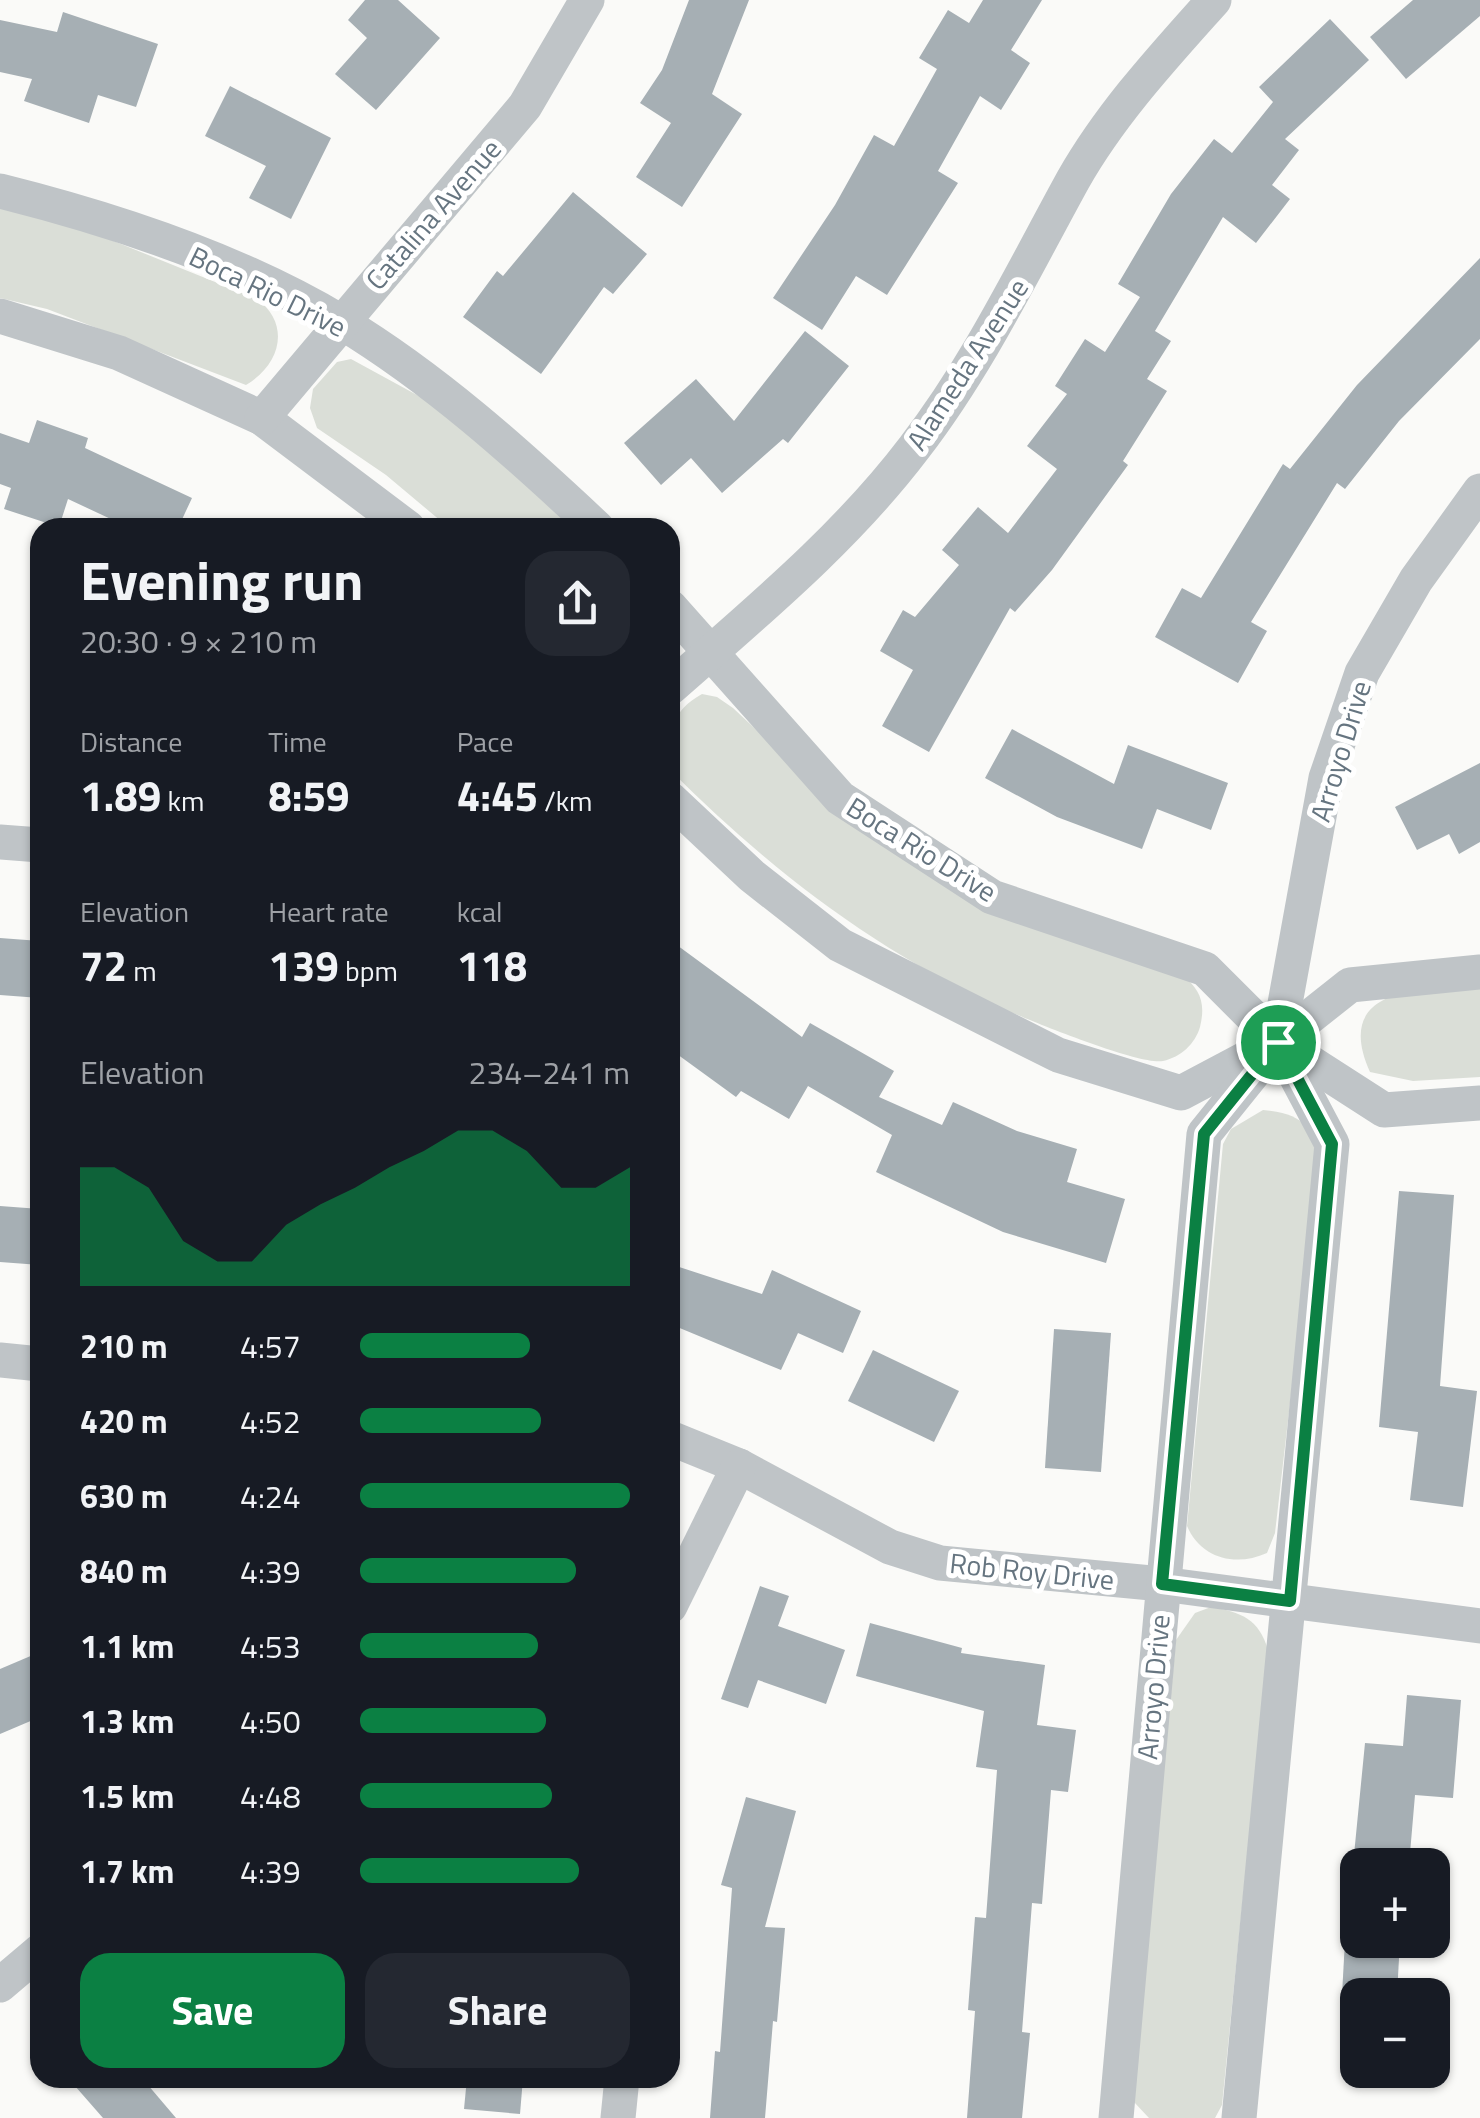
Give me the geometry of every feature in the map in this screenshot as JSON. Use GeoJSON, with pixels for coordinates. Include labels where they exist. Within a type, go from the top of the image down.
{"type":"FeatureCollection","features":[{"type":"Feature","properties":{"kind":"street","name":"Catalina Avenue"},"geometry":{"type":"LineString","coordinates":[[262,418],[526,106],[587,0]]}},
{"type":"Feature","properties":{"kind":"street","name":"Alameda Avenue"},"geometry":{"type":"LineString","coordinates":[[680,679],[844,531],[914,448],[1012,295],[1075,177],[1138,86],[1214,0]]}},
{"type":"Feature","properties":{"kind":"street","name":"Boca Rio Drive"},"geometry":{"type":"LineString","coordinates":[[0,191],[98,216],[243,273],[340,322],[468,410],[585,518]]}},
{"type":"Feature","properties":{"kind":"street"},"geometry":{"type":"LineString","coordinates":[[0,316],[118,353],[262,418],[395,518]]}},
{"type":"Feature","properties":{"kind":"street","name":"Arroyo Drive"},"geometry":{"type":"LineString","coordinates":[[1116,2118],[1204,1134],[1278,1042],[1326,778],[1362,672],[1416,580],[1480,491]]}},
{"type":"Feature","properties":{"kind":"street","name":"Boca Rio Drive"},"geometry":{"type":"LineString","coordinates":[[680,618],[840,798],[992,897],[1205,969],[1278,1042],[1384,1110],[1480,1103]]}},
{"type":"Feature","properties":{"kind":"street"},"geometry":{"type":"LineString","coordinates":[[680,808],[752,876],[840,945],[1058,1054],[1181,1093],[1278,1042],[1350,985],[1480,972]]}},
{"type":"Feature","properties":{"kind":"street"},"geometry":{"type":"LineString","coordinates":[[0,842],[30,844]]}},
{"type":"Feature","properties":{"kind":"street"},"geometry":{"type":"LineString","coordinates":[[1238,2118],[1332,1144],[1278,1042]]}},
{"type":"Feature","properties":{"kind":"street"},"geometry":{"type":"LineString","coordinates":[[0,1360],[30,1363]]}},
{"type":"Feature","properties":{"kind":"street","name":"Rob Roy Drive"},"geometry":{"type":"LineString","coordinates":[[680,1442],[739,1466],[890,1547],[940,1563],[1162,1584],[1480,1626]]}},
{"type":"Feature","properties":{"kind":"street"},"geometry":{"type":"LineString","coordinates":[[680,1586],[739,1466]]}},
{"type":"Feature","properties":{"kind":"street"},"geometry":{"type":"LineString","coordinates":[[0,1985],[30,1960]]}},
{"type":"Feature","properties":{"kind":"street"},"geometry":{"type":"LineString","coordinates":[[618,2118],[621,2088]]}},
{"type":"Feature","properties":{"kind":"shaded area"},"geometry":{"type":"Polygon","coordinates":[[[0,205],[79,227],[257,299],[275,320],[278,332],[274,355],[246,385],[47,309],[0,298],[0,205]]]}},
{"type":"Feature","properties":{"kind":"shaded area"},"geometry":{"type":"Polygon","coordinates":[[[351,359],[428,401],[566,518],[437,518],[386,475],[317,428],[310,408],[313,389],[337,362],[351,359]]]}},
{"type":"Feature","properties":{"kind":"shaded area"},"geometry":{"type":"Polygon","coordinates":[[[702,694],[717,697],[733,708],[850,817],[1182,974],[1202,1003],[1195,1039],[1181,1053],[1163,1061],[1107,1049],[997,1006],[864,932],[744,840],[680,780],[680,713],[702,694]]]}},
{"type":"Feature","properties":{"kind":"shaded area"},"geometry":{"type":"Polygon","coordinates":[[[1480,984],[1480,1077],[1413,1081],[1370,1072],[1361,1043],[1363,1022],[1373,1007],[1410,991],[1480,984]]]}},
{"type":"Feature","properties":{"kind":"shaded area"},"geometry":{"type":"Polygon","coordinates":[[[1263,1110],[1289,1115],[1305,1125],[1317,1169],[1275,1533],[1267,1553],[1232,1559],[1210,1553],[1187,1526],[1223,1144],[1231,1129],[1263,1110]]]}},
{"type":"Feature","properties":{"kind":"shaded area"},"geometry":{"type":"Polygon","coordinates":[[[1211,1607],[1231,1611],[1254,1624],[1268,1650],[1222,2105],[1215,2118],[1149,2118],[1134,2102],[1133,2088],[1176,1640],[1195,1613],[1211,1607]]]}},
{"type":"Feature","properties":{"kind":"building"},"geometry":{"type":"Polygon","coordinates":[[[365,0],[398,0],[440,38],[376,110],[335,74],[367,38],[348,20],[365,0]]]}},
{"type":"Feature","properties":{"kind":"building"},"geometry":{"type":"Polygon","coordinates":[[[689,0],[749,0],[712,94],[742,114],[682,207],[636,177],[671,123],[640,103],[662,70],[689,0]]]}},
{"type":"Feature","properties":{"kind":"building"},"geometry":{"type":"Polygon","coordinates":[[[983,0],[1042,0],[1011,50],[1030,63],[1001,110],[980,96],[938,171],[958,183],[887,295],[856,276],[822,330],[773,298],[835,205],[874,135],[894,146],[937,69],[919,58],[948,10],[969,23],[983,0]]]}},
{"type":"Feature","properties":{"kind":"building"},"geometry":{"type":"Polygon","coordinates":[[[1413,0],[1480,0],[1480,16],[1406,79],[1370,37],[1413,0]]]}},
{"type":"Feature","properties":{"kind":"building"},"geometry":{"type":"Polygon","coordinates":[[[63,12],[158,44],[136,107],[98,95],[89,123],[24,101],[32,79],[0,72],[0,20],[57,32],[63,12]]]}},
{"type":"Feature","properties":{"kind":"building"},"geometry":{"type":"Polygon","coordinates":[[[1330,19],[1369,60],[1285,139],[1299,150],[1272,185],[1290,199],[1256,243],[1223,217],[1155,331],[1171,341],[1147,379],[1167,391],[1123,461],[1128,465],[1052,570],[1015,612],[1010,608],[929,752],[882,726],[913,670],[880,651],[903,610],[915,617],[959,565],[942,550],[978,507],[1008,533],[1057,469],[1027,446],[1067,394],[1055,386],[1085,339],[1105,352],[1140,297],[1118,284],[1171,194],[1214,139],[1232,153],[1273,102],[1259,87],[1330,19]]]}},
{"type":"Feature","properties":{"kind":"building"},"geometry":{"type":"Polygon","coordinates":[[[230,86],[331,138],[291,219],[249,198],[266,166],[205,136],[230,86]]]}},
{"type":"Feature","properties":{"kind":"building"},"geometry":{"type":"Polygon","coordinates":[[[573,192],[647,254],[613,294],[604,287],[541,374],[463,317],[497,271],[503,276],[573,192]]]}},
{"type":"Feature","properties":{"kind":"building"},"geometry":{"type":"Polygon","coordinates":[[[1480,258],[1480,339],[1399,421],[1345,489],[1337,483],[1251,622],[1267,631],[1238,683],[1155,637],[1182,588],[1201,598],[1283,464],[1290,469],[1357,385],[1480,258]]]}},
{"type":"Feature","properties":{"kind":"building"},"geometry":{"type":"Polygon","coordinates":[[[805,331],[849,366],[788,443],[783,439],[722,493],[691,458],[661,485],[624,443],[696,379],[734,421],[805,331]]]}},
{"type":"Feature","properties":{"kind":"building"},"geometry":{"type":"Polygon","coordinates":[[[37,420],[88,438],[85,448],[192,498],[183,518],[109,518],[68,499],[62,518],[32,518],[4,509],[11,488],[0,484],[0,433],[29,443],[37,420]]]}},
{"type":"Feature","properties":{"kind":"building"},"geometry":{"type":"Polygon","coordinates":[[[1012,729],[1114,784],[1128,745],[1228,783],[1211,830],[1157,809],[1142,849],[1057,817],[985,778],[1012,729]]]}},
{"type":"Feature","properties":{"kind":"building"},"geometry":{"type":"Polygon","coordinates":[[[1480,763],[1480,842],[1459,854],[1449,834],[1417,850],[1395,807],[1480,763]]]}},
{"type":"Feature","properties":{"kind":"building"},"geometry":{"type":"Polygon","coordinates":[[[0,938],[30,940],[30,997],[0,995],[0,938]]]}},
{"type":"Feature","properties":{"kind":"building"},"geometry":{"type":"Polygon","coordinates":[[[680,947],[802,1037],[810,1023],[894,1071],[879,1097],[942,1125],[953,1102],[1017,1131],[1077,1149],[1067,1182],[1125,1199],[1106,1263],[1003,1232],[876,1172],[892,1135],[808,1086],[789,1119],[741,1091],[736,1097],[680,1056],[680,947]]]}},
{"type":"Feature","properties":{"kind":"building"},"geometry":{"type":"Polygon","coordinates":[[[1399,1191],[1454,1195],[1440,1386],[1477,1391],[1463,1507],[1410,1500],[1418,1432],[1379,1427],[1399,1191]]]}},
{"type":"Feature","properties":{"kind":"building"},"geometry":{"type":"Polygon","coordinates":[[[0,1206],[30,1208],[30,1264],[0,1262],[0,1206]]]}},
{"type":"Feature","properties":{"kind":"building"},"geometry":{"type":"Polygon","coordinates":[[[680,1267],[762,1294],[772,1270],[861,1311],[843,1353],[798,1333],[781,1370],[680,1328],[680,1267]]]}},
{"type":"Feature","properties":{"kind":"building"},"geometry":{"type":"Polygon","coordinates":[[[1054,1329],[1111,1333],[1101,1472],[1045,1468],[1054,1329]]]}},
{"type":"Feature","properties":{"kind":"building"},"geometry":{"type":"Polygon","coordinates":[[[873,1350],[959,1391],[934,1442],[848,1401],[873,1350]]]}},
{"type":"Feature","properties":{"kind":"building"},"geometry":{"type":"Polygon","coordinates":[[[760,1586],[789,1596],[778,1626],[845,1650],[826,1704],[758,1680],[748,1708],[721,1699],[760,1586]]]}},
{"type":"Feature","properties":{"kind":"building"},"geometry":{"type":"Polygon","coordinates":[[[870,1623],[962,1648],[961,1653],[1045,1665],[1037,1725],[1076,1730],[1068,1792],[1051,1790],[1042,1904],[1032,1903],[1022,2032],[1030,2033],[1022,2118],[967,2118],[975,2011],[968,2010],[975,1917],[986,1918],[997,1770],[976,1767],[984,1711],[856,1676],[870,1623]]]}},
{"type":"Feature","properties":{"kind":"building"},"geometry":{"type":"Polygon","coordinates":[[[30,1656],[30,1721],[0,1734],[0,1669],[30,1656]]]}},
{"type":"Feature","properties":{"kind":"building"},"geometry":{"type":"Polygon","coordinates":[[[1407,1695],[1461,1700],[1453,1798],[1415,1795],[1410,1848],[1355,1848],[1365,1743],[1403,1746],[1407,1695]]]}},
{"type":"Feature","properties":{"kind":"building"},"geometry":{"type":"Polygon","coordinates":[[[746,1797],[796,1811],[765,1927],[785,1928],[777,2022],[773,2021],[765,2118],[710,2118],[715,2051],[720,2052],[732,1888],[721,1885],[746,1797]]]}},
{"type":"Feature","properties":{"kind":"building"},"geometry":{"type":"Polygon","coordinates":[[[1344,1958],[1399,1958],[1398,1978],[1343,1978],[1344,1958]]]}},
{"type":"Feature","properties":{"kind":"building"},"geometry":{"type":"Polygon","coordinates":[[[77,2088],[150,2088],[176,2118],[103,2118],[77,2088]]]}},
{"type":"Feature","properties":{"kind":"building"},"geometry":{"type":"Polygon","coordinates":[[[466,2088],[522,2088],[520,2114],[464,2109],[466,2088]]]}},
{"type":"Feature","properties":{"kind":"route"},"geometry":{"type":"LineString","coordinates":[[1278,1042],[1332,1144],[1290,1601],[1162,1584],[1204,1134],[1278,1042]]}}]}
